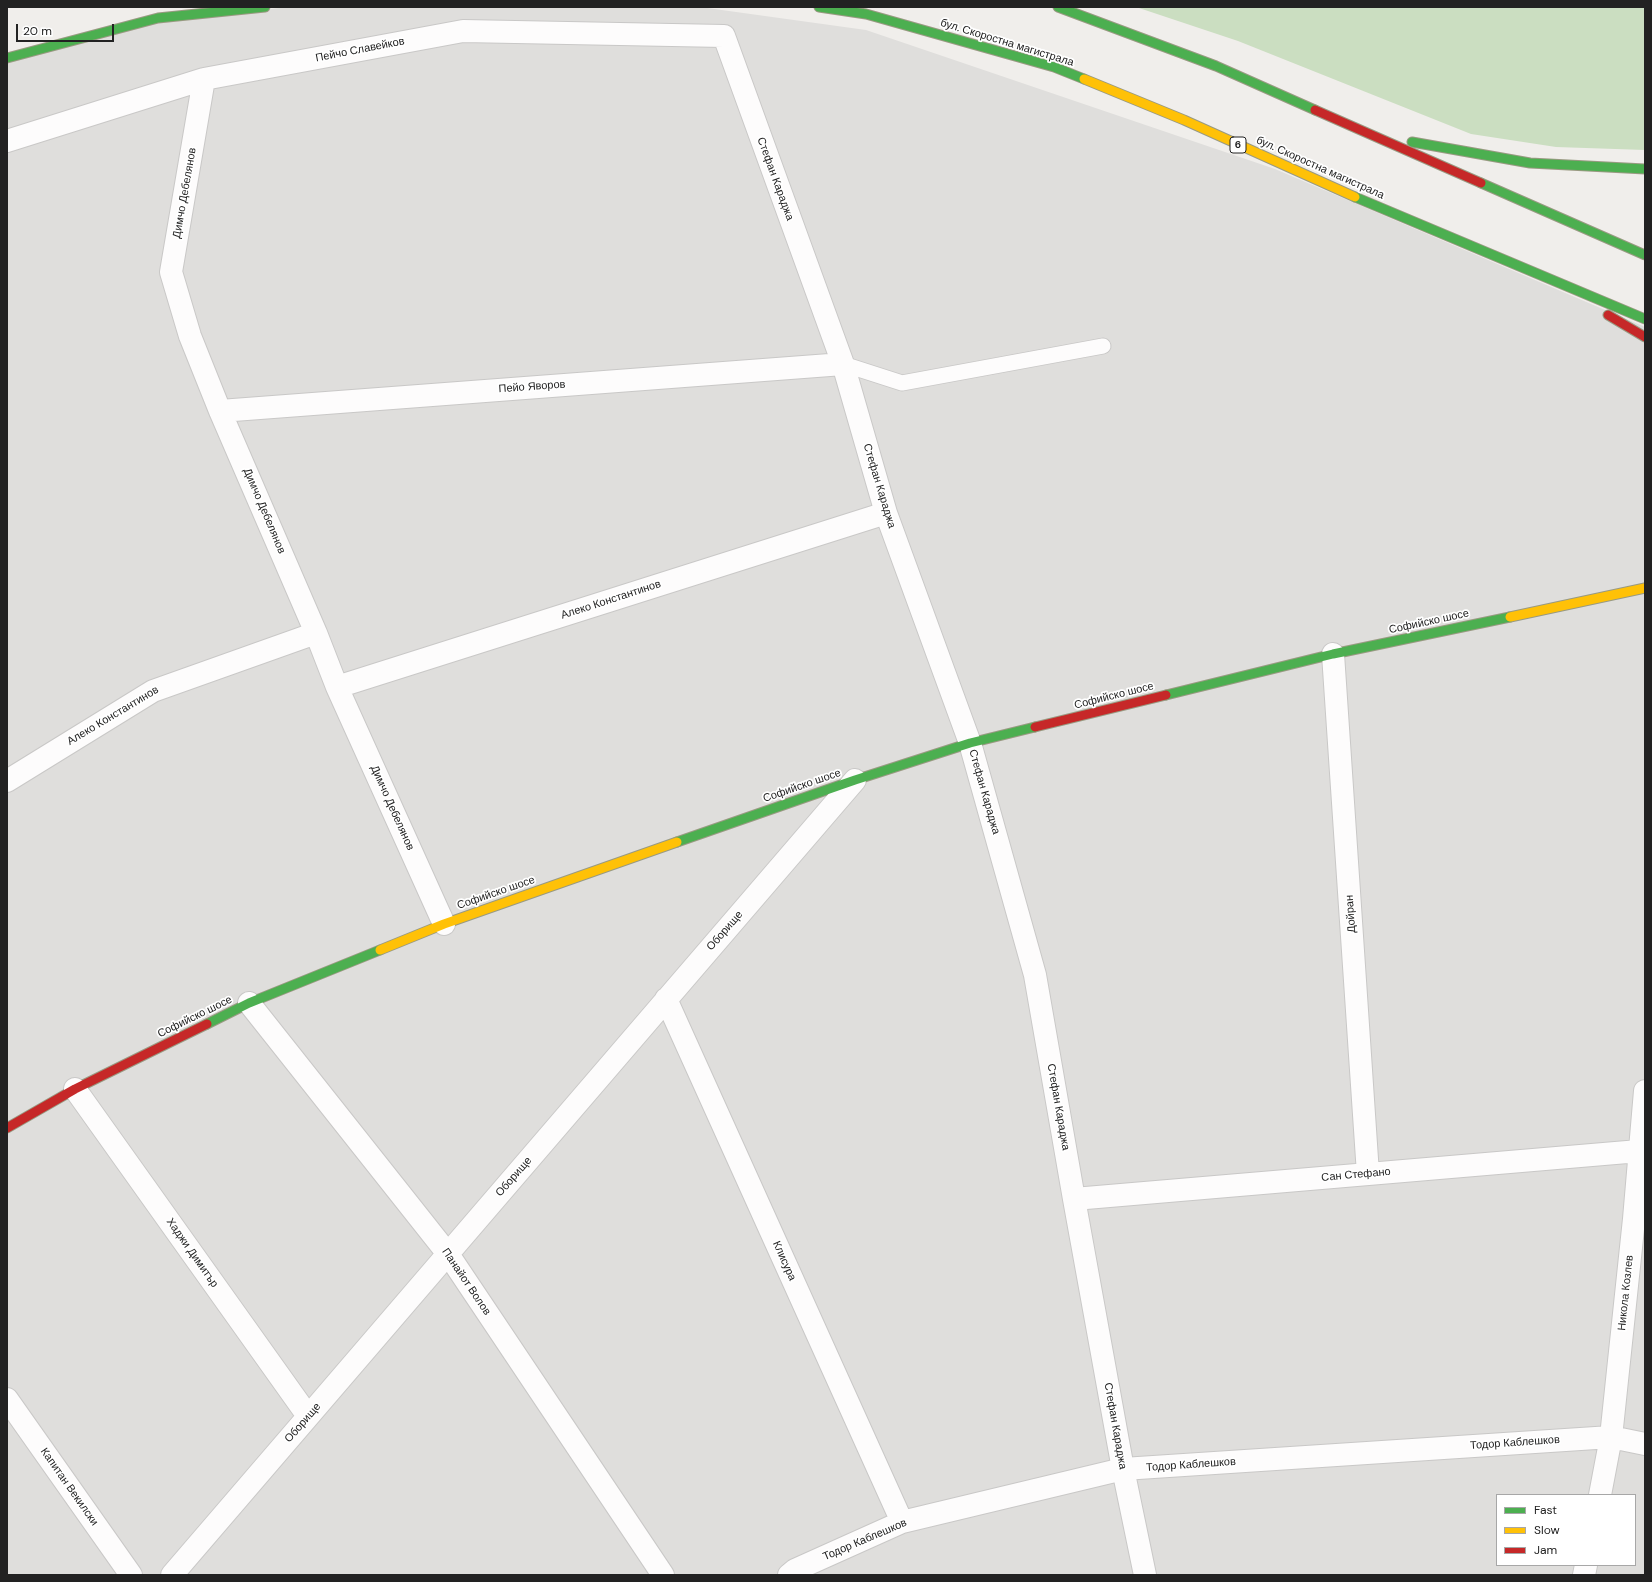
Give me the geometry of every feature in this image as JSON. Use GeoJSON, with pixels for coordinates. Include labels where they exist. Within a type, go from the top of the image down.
{"type":"FeatureCollection","features":[{"type":"Feature","properties":{"kind":"main road"},"geometry":{"type":"LineString","coordinates":[[7,58],[158,18],[265,7]]}},
{"type":"Feature","properties":{"kind":"main road","name":"бул. Скоростна магистрала"},"geometry":{"type":"LineString","coordinates":[[820,7],[866,14],[1054,67],[1184,120],[1320,182],[1645,318]]}},
{"type":"Feature","properties":{"kind":"main road"},"geometry":{"type":"LineString","coordinates":[[1058,7],[1216,66],[1645,255]]}},
{"type":"Feature","properties":{"kind":"main road"},"geometry":{"type":"LineString","coordinates":[[1372,134],[1469,153],[1530,162],[1645,169]]}},
{"type":"Feature","properties":{"kind":"main road"},"geometry":{"type":"LineString","coordinates":[[1530,269],[1645,337]]}},
{"type":"Feature","properties":{"kind":"main road","name":"Софийско шосе"},"geometry":{"type":"LineString","coordinates":[[7,1128],[75,1089],[250,1003],[444,924],[855,780],[970,743],[1333,654],[1645,588]]}},
{"type":"Feature","properties":{"kind":"street","name":"Пейчо Славейков"},"geometry":{"type":"LineString","coordinates":[[7,141],[204,79],[464,31],[724,36]]}},
{"type":"Feature","properties":{"kind":"street","name":"Стефан Караджа"},"geometry":{"type":"LineString","coordinates":[[724,36],[843,364],[886,513],[970,743],[1035,975],[1123,1470],[1145,1575]]}},
{"type":"Feature","properties":{"kind":"street","name":"Димчо Дебелянов"},"geometry":{"type":"LineString","coordinates":[[204,79],[171,272],[190,336],[220,411],[316,633],[337,687],[444,924]]}},
{"type":"Feature","properties":{"kind":"street","name":"Пейо Яворов"},"geometry":{"type":"LineString","coordinates":[[220,411],[843,364]]}},
{"type":"Feature","properties":{"kind":"street","name":"Алеко Константинов"},"geometry":{"type":"LineString","coordinates":[[337,687],[886,513]]}},
{"type":"Feature","properties":{"kind":"street","name":"Алеко Константинов"},"geometry":{"type":"LineString","coordinates":[[7,781],[152,691],[316,633]]}},
{"type":"Feature","properties":{"kind":"street","name":"Дойран"},"geometry":{"type":"LineString","coordinates":[[1333,654],[1368,1174]]}},
{"type":"Feature","properties":{"kind":"street","name":"Оборище"},"geometry":{"type":"LineString","coordinates":[[172,1575],[855,780]]}},
{"type":"Feature","properties":{"kind":"street","name":"Клисура"},"geometry":{"type":"LineString","coordinates":[[666,999],[902,1522]]}},
{"type":"Feature","properties":{"kind":"street","name":"Панайот Волов"},"geometry":{"type":"LineString","coordinates":[[250,1003],[448,1254],[663,1575]]}},
{"type":"Feature","properties":{"kind":"street","name":"Хаджи Димитър"},"geometry":{"type":"LineString","coordinates":[[75,1089],[308,1416]]}},
{"type":"Feature","properties":{"kind":"street","name":"Никола Козлев"},"geometry":{"type":"LineString","coordinates":[[1600,1494],[1611,1437],[1640,1219],[1639,1151],[1645,1091]]}},
{"type":"Feature","properties":{"kind":"street","name":"Сан Стефано"},"geometry":{"type":"LineString","coordinates":[[1074,1199],[1639,1151]]}},
{"type":"Feature","properties":{"kind":"street","name":"Капитан Векилски"},"geometry":{"type":"LineString","coordinates":[[7,1399],[131,1575]]}},
{"type":"Feature","properties":{"kind":"street","name":"Тодор Каблешков"},"geometry":{"type":"LineString","coordinates":[[789,1575],[795,1570],[902,1522],[1123,1470],[1611,1437],[1645,1444]]}},
{"type":"Feature","properties":{"kind":"lane"},"geometry":{"type":"LineString","coordinates":[[843,364],[902,383],[1104,346]]}},
{"type":"Feature","properties":{"kind":"shaded area"},"geometry":{"type":"Polygon","coordinates":[[[289,7],[700,7],[866,30],[1275,169],[1645,327],[1645,1575],[7,1575],[7,61],[159,20],[289,7]]]}},
{"type":"Feature","properties":{"kind":"green space"},"geometry":{"type":"Polygon","coordinates":[[[1136,7],[1645,7],[1645,150],[1556,147],[1471,134],[1238,41],[1136,7]]]}},
{"type":"Feature","properties":{"kind":"traffic: fast"},"geometry":{"type":"LineString","coordinates":[[7,58],[158,18],[265,7]]}},
{"type":"Feature","properties":{"kind":"traffic: fast"},"geometry":{"type":"LineString","coordinates":[[819,7],[866,14],[1054,67],[1084,79]]}},
{"type":"Feature","properties":{"kind":"traffic: fast"},"geometry":{"type":"LineString","coordinates":[[1058,7],[1216,66],[1315,110]]}},
{"type":"Feature","properties":{"kind":"traffic: fast"},"geometry":{"type":"LineString","coordinates":[[1412,142],[1530,163],[1645,169]]}},
{"type":"Feature","properties":{"kind":"traffic: fast"},"geometry":{"type":"LineString","coordinates":[[1481,183],[1645,255]]}},
{"type":"Feature","properties":{"kind":"traffic: fast"},"geometry":{"type":"LineString","coordinates":[[1355,197],[1645,319]]}},
{"type":"Feature","properties":{"kind":"traffic: fast"},"geometry":{"type":"LineString","coordinates":[[1166,695],[1333,654],[1510,617]]}},
{"type":"Feature","properties":{"kind":"traffic: fast"},"geometry":{"type":"LineString","coordinates":[[677,842],[855,780],[970,743],[1035,727]]}},
{"type":"Feature","properties":{"kind":"traffic: fast"},"geometry":{"type":"LineString","coordinates":[[207,1024],[249,1003],[380,950]]}},
{"type":"Feature","properties":{"kind":"traffic: slow"},"geometry":{"type":"LineString","coordinates":[[1084,79],[1184,120],[1355,197]]}},
{"type":"Feature","properties":{"kind":"traffic: slow"},"geometry":{"type":"LineString","coordinates":[[1510,617],[1645,588]]}},
{"type":"Feature","properties":{"kind":"traffic: slow"},"geometry":{"type":"LineString","coordinates":[[380,950],[444,924],[677,842]]}},
{"type":"Feature","properties":{"kind":"traffic: jam"},"geometry":{"type":"LineString","coordinates":[[1315,110],[1481,183]]}},
{"type":"Feature","properties":{"kind":"traffic: jam"},"geometry":{"type":"LineString","coordinates":[[1608,315],[1645,337]]}},
{"type":"Feature","properties":{"kind":"traffic: jam"},"geometry":{"type":"LineString","coordinates":[[1035,727],[1166,695]]}},
{"type":"Feature","properties":{"kind":"traffic: jam"},"geometry":{"type":"LineString","coordinates":[[7,1128],[75,1089],[207,1024]]}}]}
